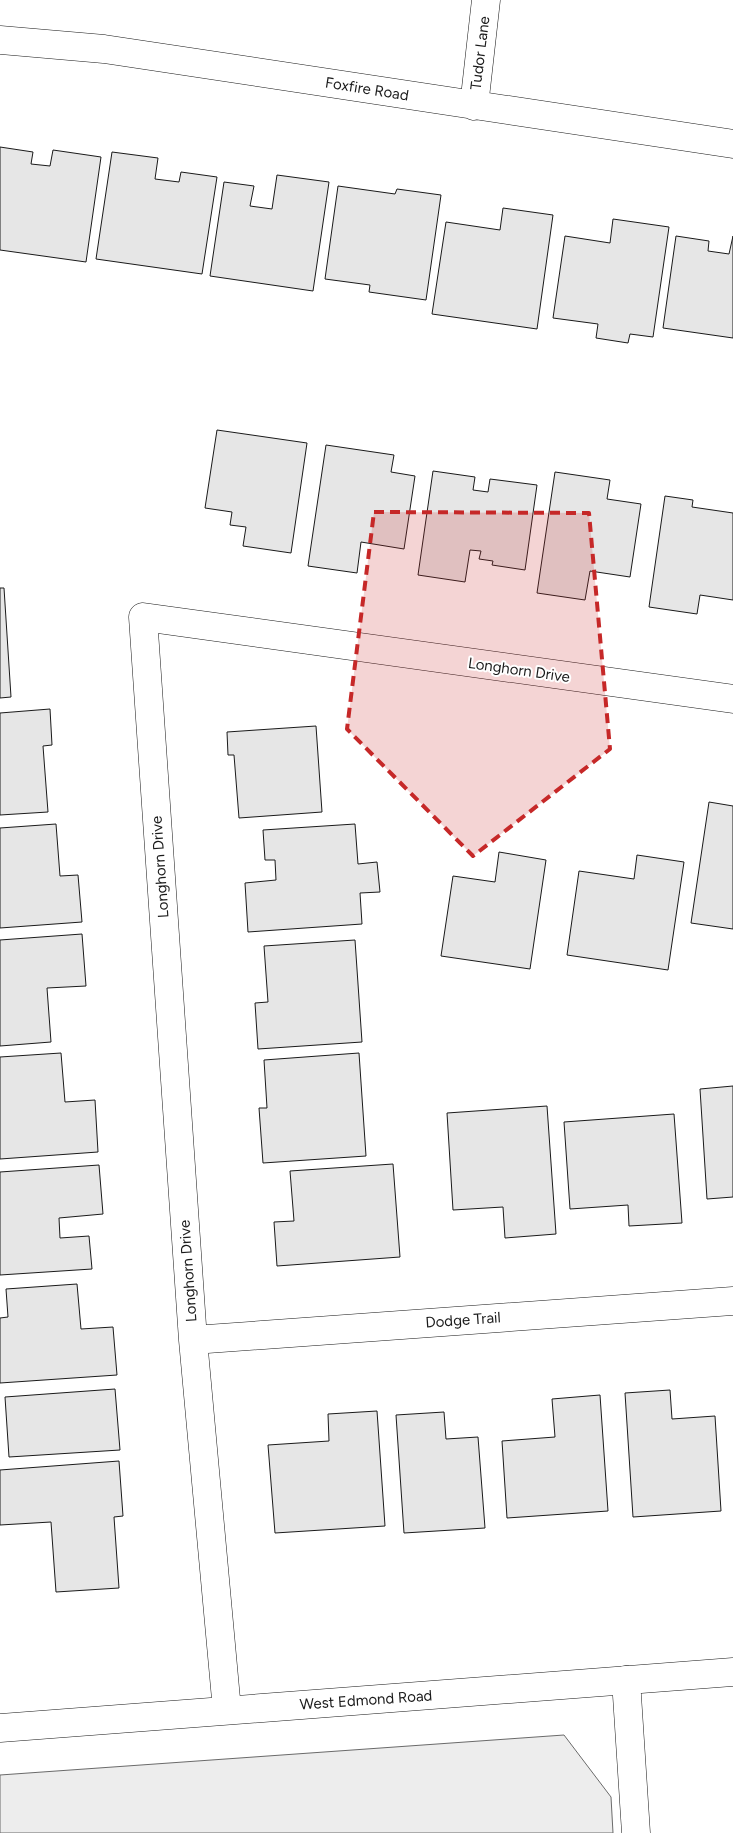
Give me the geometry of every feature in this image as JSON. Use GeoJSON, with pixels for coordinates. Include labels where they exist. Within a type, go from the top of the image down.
{"type":"FeatureCollection","features":[{"type":"Feature","properties":{"kind":"street","name":"Tudor Lane"},"geometry":{"type":"LineString","coordinates":[[474,106],[486,0]]}},
{"type":"Feature","properties":{"kind":"street","name":"Foxfire Road"},"geometry":{"type":"LineString","coordinates":[[0,40],[104,49],[733,144]]}},
{"type":"Feature","properties":{"kind":"street","name":"Longhorn Drive"},"geometry":{"type":"LineString","coordinates":[[227,1710],[193,1340],[143,617],[733,699]]}},
{"type":"Feature","properties":{"kind":"street","name":"Dodge Trail"},"geometry":{"type":"LineString","coordinates":[[193,1340],[733,1301]]}},
{"type":"Feature","properties":{"kind":"street","name":"West Edmond Road"},"geometry":{"type":"LineString","coordinates":[[0,1728],[733,1672]]}},
{"type":"Feature","properties":{"kind":"street"},"geometry":{"type":"LineString","coordinates":[[626,1680],[636,1833]]}},
{"type":"Feature","properties":{"kind":"highlighted area"},"geometry":{"type":"Polygon","coordinates":[[[374,512],[589,513],[610,749],[473,856],[347,729],[374,512]]]}},
{"type":"Feature","properties":{"kind":"shaded area"},"geometry":{"type":"Polygon","coordinates":[[[564,1735],[611,1797],[613,1833],[0,1833],[0,1775],[564,1735]]]}},
{"type":"Feature","properties":{"kind":"building"},"geometry":{"type":"Polygon","coordinates":[[[0,147],[33,152],[31,164],[50,166],[53,150],[101,157],[86,262],[0,250],[0,147]]]}},
{"type":"Feature","properties":{"kind":"building"},"geometry":{"type":"Polygon","coordinates":[[[112,152],[158,158],[155,179],[179,182],[181,172],[217,177],[202,274],[96,259],[112,152]]]}},
{"type":"Feature","properties":{"kind":"building"},"geometry":{"type":"Polygon","coordinates":[[[277,175],[329,182],[313,291],[210,276],[224,182],[254,186],[250,206],[272,209],[277,175]]]}},
{"type":"Feature","properties":{"kind":"building"},"geometry":{"type":"Polygon","coordinates":[[[338,186],[395,194],[397,189],[441,195],[426,300],[369,292],[370,285],[325,279],[338,186]]]}},
{"type":"Feature","properties":{"kind":"building"},"geometry":{"type":"Polygon","coordinates":[[[503,208],[553,215],[537,329],[432,314],[446,222],[500,230],[503,208]]]}},
{"type":"Feature","properties":{"kind":"building"},"geometry":{"type":"Polygon","coordinates":[[[613,219],[669,227],[653,337],[630,334],[628,343],[596,338],[598,324],[553,318],[565,236],[610,243],[613,219]]]}},
{"type":"Feature","properties":{"kind":"building"},"geometry":{"type":"Polygon","coordinates":[[[676,236],[709,241],[708,251],[729,254],[733,236],[733,338],[663,328],[676,236]]]}},
{"type":"Feature","properties":{"kind":"building"},"geometry":{"type":"Polygon","coordinates":[[[217,430],[307,443],[291,553],[243,546],[246,527],[230,525],[232,512],[205,508],[217,430]]]}},
{"type":"Feature","properties":{"kind":"building"},"geometry":{"type":"Polygon","coordinates":[[[326,445],[394,455],[391,472],[415,476],[404,549],[361,542],[357,573],[308,566],[326,445]]]}},
{"type":"Feature","properties":{"kind":"building"},"geometry":{"type":"Polygon","coordinates":[[[433,471],[475,477],[473,490],[488,492],[490,479],[537,485],[525,570],[492,565],[493,561],[479,559],[481,551],[470,550],[465,582],[418,575],[433,471]]]}},
{"type":"Feature","properties":{"kind":"building"},"geometry":{"type":"Polygon","coordinates":[[[555,472],[610,480],[607,499],[641,504],[630,577],[590,571],[585,600],[537,593],[555,472]]]}},
{"type":"Feature","properties":{"kind":"building"},"geometry":{"type":"Polygon","coordinates":[[[665,496],[693,500],[692,507],[733,513],[733,600],[700,595],[697,614],[649,607],[665,496]]]}},
{"type":"Feature","properties":{"kind":"building"},"geometry":{"type":"Polygon","coordinates":[[[0,588],[4,588],[11,697],[0,698],[0,588]]]}},
{"type":"Feature","properties":{"kind":"building"},"geometry":{"type":"Polygon","coordinates":[[[50,709],[52,745],[43,746],[48,812],[0,815],[0,713],[50,709]]]}},
{"type":"Feature","properties":{"kind":"building"},"geometry":{"type":"Polygon","coordinates":[[[316,726],[322,812],[239,818],[234,755],[228,755],[227,732],[316,726]]]}},
{"type":"Feature","properties":{"kind":"building"},"geometry":{"type":"Polygon","coordinates":[[[709,802],[733,806],[733,929],[691,923],[709,802]]]}},
{"type":"Feature","properties":{"kind":"building"},"geometry":{"type":"Polygon","coordinates":[[[56,824],[60,876],[78,875],[82,922],[0,928],[0,828],[56,824]]]}},
{"type":"Feature","properties":{"kind":"building"},"geometry":{"type":"Polygon","coordinates":[[[355,824],[358,864],[377,862],[380,892],[360,893],[362,924],[248,932],[245,883],[276,880],[275,860],[265,860],[263,830],[355,824]]]}},
{"type":"Feature","properties":{"kind":"building"},"geometry":{"type":"Polygon","coordinates":[[[499,852],[546,860],[530,969],[441,956],[453,876],[495,882],[499,852]]]}},
{"type":"Feature","properties":{"kind":"building"},"geometry":{"type":"Polygon","coordinates":[[[637,855],[684,862],[668,970],[567,955],[579,871],[634,879],[637,855]]]}},
{"type":"Feature","properties":{"kind":"building"},"geometry":{"type":"Polygon","coordinates":[[[82,934],[86,986],[47,988],[51,1042],[0,1046],[0,940],[82,934]]]}},
{"type":"Feature","properties":{"kind":"building"},"geometry":{"type":"Polygon","coordinates":[[[355,940],[362,1042],[258,1049],[255,1003],[268,1002],[264,946],[355,940]]]}},
{"type":"Feature","properties":{"kind":"building"},"geometry":{"type":"Polygon","coordinates":[[[61,1053],[65,1102],[95,1100],[98,1152],[0,1159],[0,1057],[61,1053]]]}},
{"type":"Feature","properties":{"kind":"building"},"geometry":{"type":"Polygon","coordinates":[[[359,1053],[366,1156],[263,1163],[259,1108],[267,1108],[264,1060],[359,1053]]]}},
{"type":"Feature","properties":{"kind":"building"},"geometry":{"type":"Polygon","coordinates":[[[733,1086],[733,1197],[707,1199],[700,1089],[733,1086]]]}},
{"type":"Feature","properties":{"kind":"building"},"geometry":{"type":"Polygon","coordinates":[[[547,1106],[556,1234],[505,1238],[503,1207],[453,1210],[447,1113],[547,1106]]]}},
{"type":"Feature","properties":{"kind":"building"},"geometry":{"type":"Polygon","coordinates":[[[674,1114],[682,1223],[629,1226],[628,1205],[570,1209],[564,1122],[674,1114]]]}},
{"type":"Feature","properties":{"kind":"building"},"geometry":{"type":"Polygon","coordinates":[[[393,1164],[400,1257],[277,1266],[274,1222],[294,1221],[290,1171],[393,1164]]]}},
{"type":"Feature","properties":{"kind":"building"},"geometry":{"type":"Polygon","coordinates":[[[99,1165],[103,1214],[59,1218],[60,1238],[89,1236],[92,1269],[0,1275],[0,1172],[99,1165]]]}},
{"type":"Feature","properties":{"kind":"building"},"geometry":{"type":"Polygon","coordinates":[[[77,1284],[81,1329],[113,1327],[117,1375],[0,1383],[0,1318],[8,1317],[6,1289],[77,1284]]]}},
{"type":"Feature","properties":{"kind":"building"},"geometry":{"type":"Polygon","coordinates":[[[115,1389],[120,1450],[9,1457],[5,1397],[115,1389]]]}},
{"type":"Feature","properties":{"kind":"building"},"geometry":{"type":"Polygon","coordinates":[[[670,1390],[672,1419],[715,1416],[721,1511],[633,1517],[625,1393],[670,1390]]]}},
{"type":"Feature","properties":{"kind":"building"},"geometry":{"type":"Polygon","coordinates":[[[600,1395],[608,1511],[507,1518],[502,1441],[555,1437],[552,1399],[600,1395]]]}},
{"type":"Feature","properties":{"kind":"building"},"geometry":{"type":"Polygon","coordinates":[[[377,1411],[385,1526],[275,1533],[268,1445],[329,1441],[328,1414],[377,1411]]]}},
{"type":"Feature","properties":{"kind":"building"},"geometry":{"type":"Polygon","coordinates":[[[444,1412],[446,1439],[478,1437],[485,1528],[404,1533],[396,1415],[444,1412]]]}},
{"type":"Feature","properties":{"kind":"building"},"geometry":{"type":"Polygon","coordinates":[[[119,1461],[123,1516],[114,1517],[119,1588],[56,1592],[51,1522],[0,1525],[0,1470],[119,1461]]]}}]}
